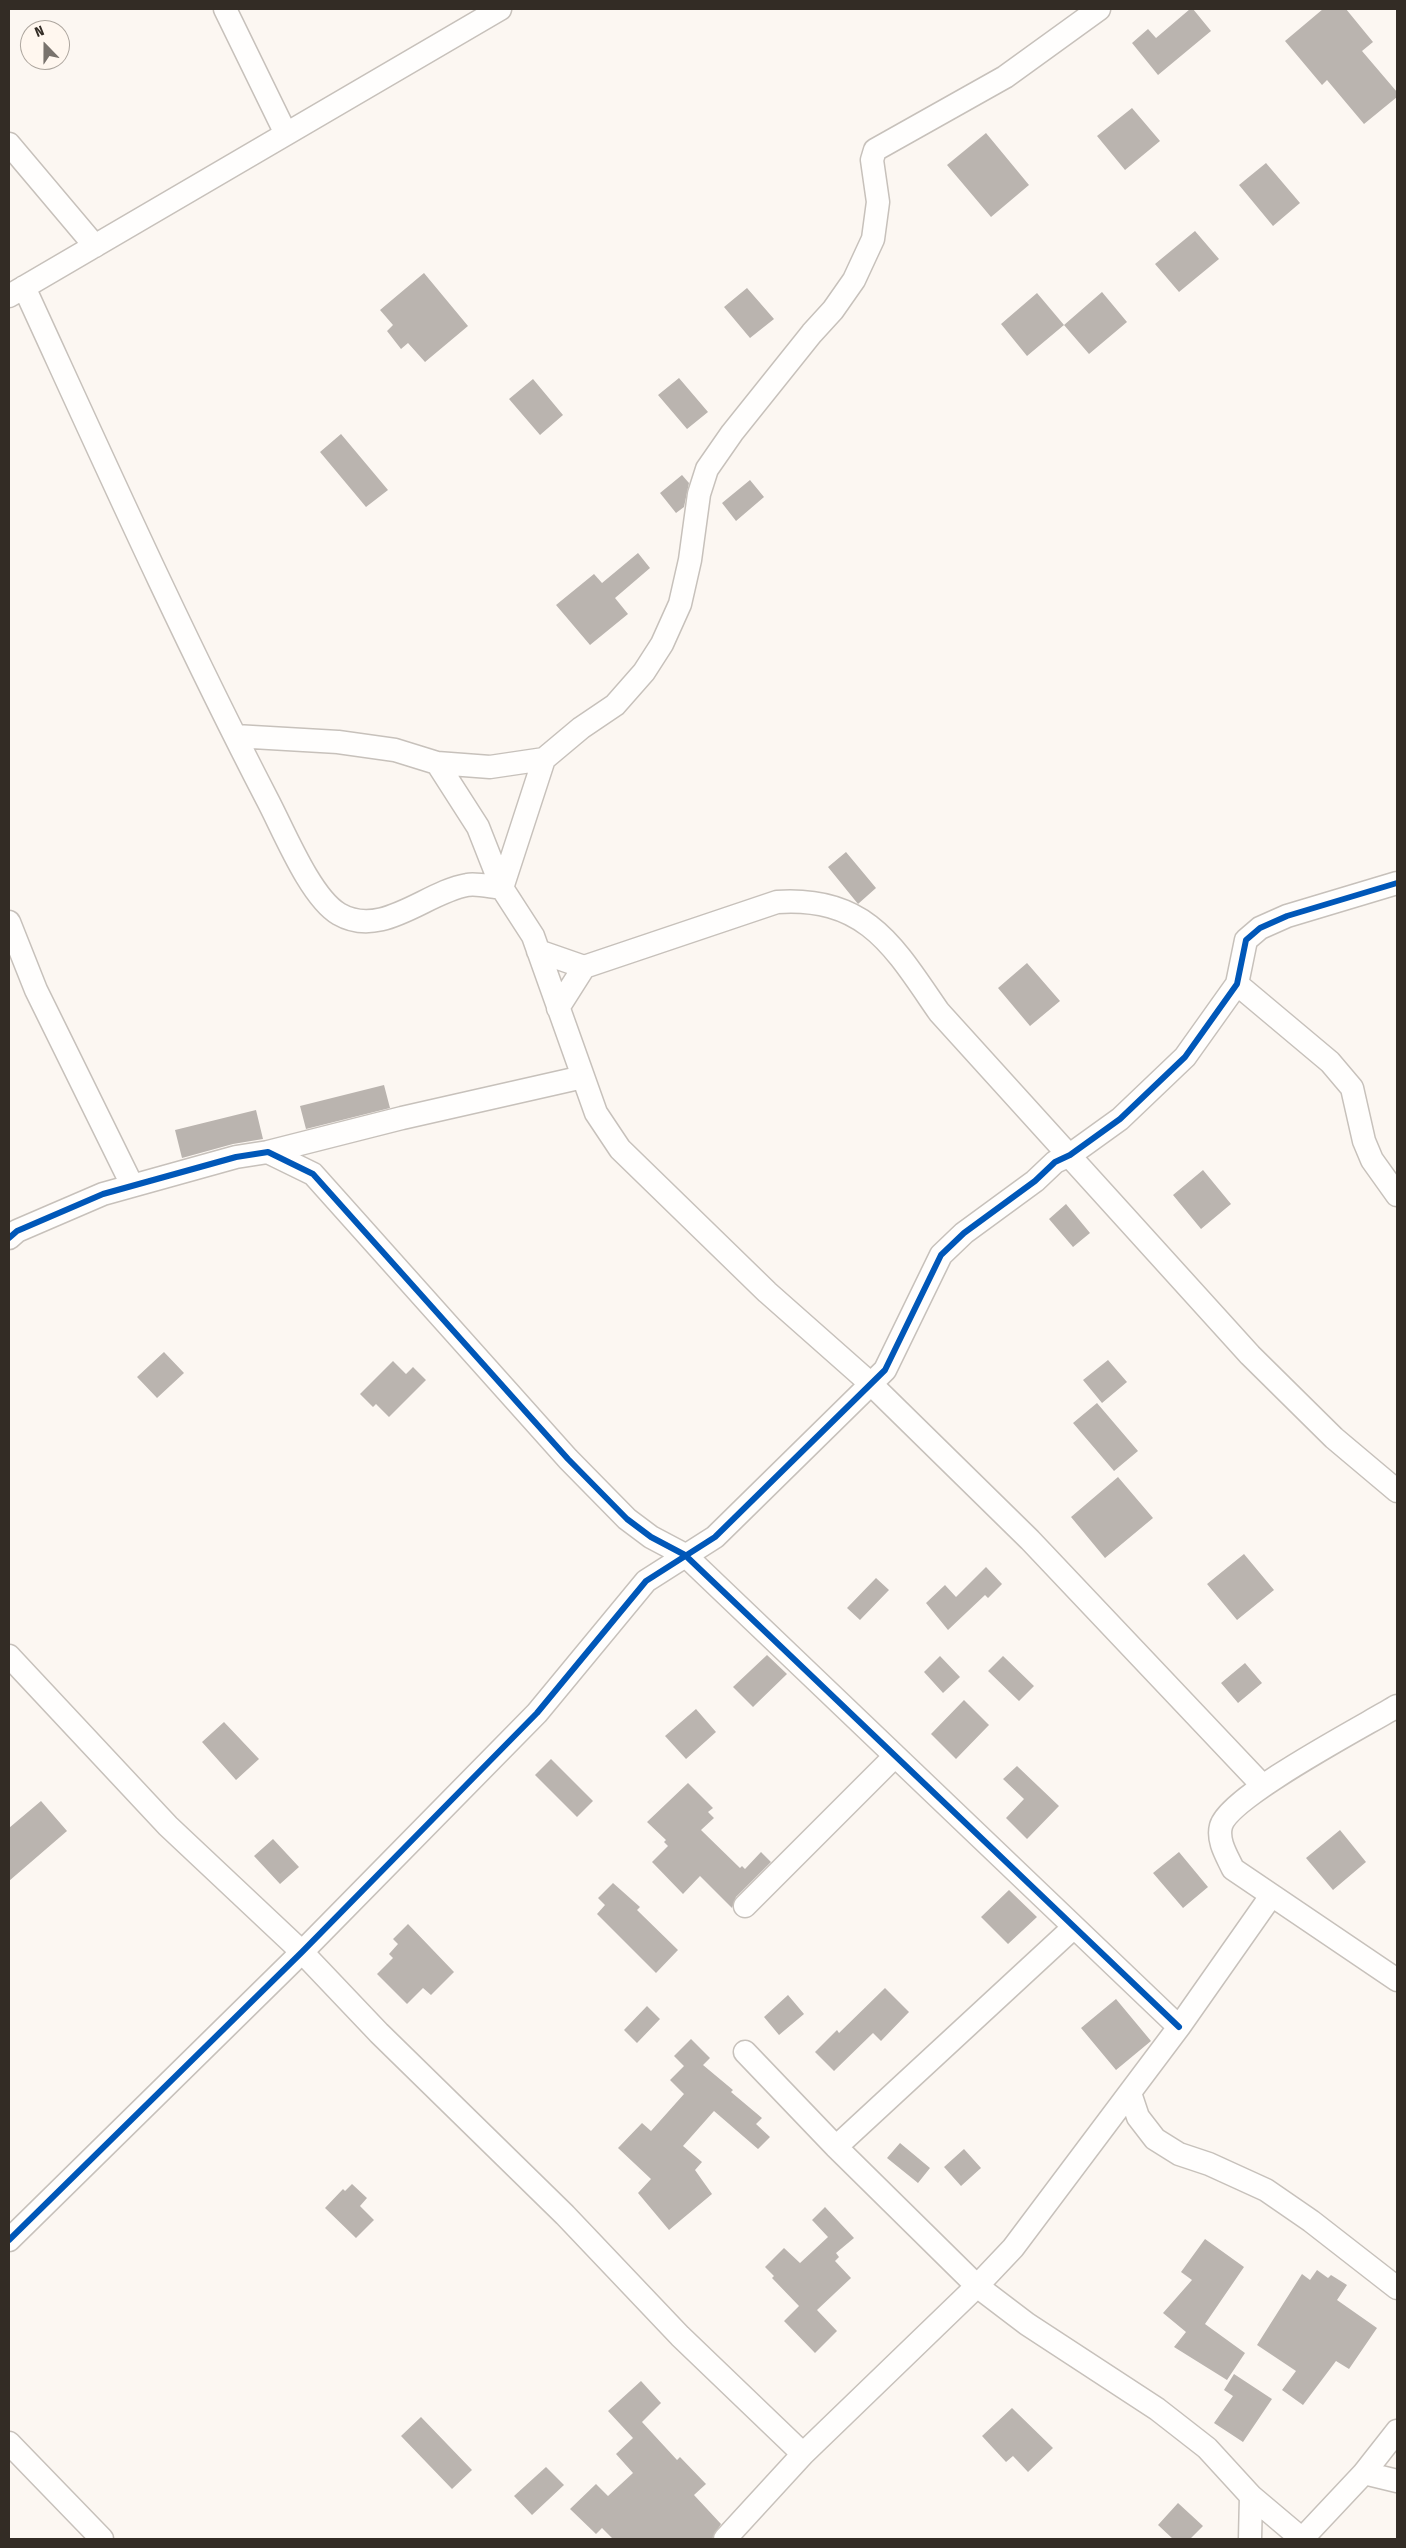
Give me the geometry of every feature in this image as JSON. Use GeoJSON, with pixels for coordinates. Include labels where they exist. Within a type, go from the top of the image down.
{"type":"FeatureCollection","features":[{"type":"Feature","properties":{"kind":"street"},"geometry":{"type":"LineString","coordinates":[[225,9],[286,134]]}},
{"type":"Feature","properties":{"kind":"street"},"geometry":{"type":"LineString","coordinates":[[494,10],[16,291],[116,489],[234,736],[313,886],[339,914],[355,920],[371,921],[386,918],[469,884],[502,888]]}},
{"type":"Feature","properties":{"kind":"street"},"geometry":{"type":"LineString","coordinates":[[234,736],[338,742],[395,750],[437,763],[490,767],[544,759],[581,728],[615,705],[644,672],[662,644],[680,604],[690,560],[699,494],[707,469],[732,433],[812,333],[834,310],[854,280],[873,239],[878,202],[872,160],[875,150],[1005,77],[1091,11]]}},
{"type":"Feature","properties":{"kind":"street"},"geometry":{"type":"LineString","coordinates":[[9,144],[95,246]]}},
{"type":"Feature","properties":{"kind":"street"},"geometry":{"type":"LineString","coordinates":[[502,888],[544,759]]}},
{"type":"Feature","properties":{"kind":"street"},"geometry":{"type":"LineString","coordinates":[[437,763],[478,827],[502,888],[533,936],[596,1113],[625,1155],[767,1292],[871,1384],[1030,1540],[1262,1785]]}},
{"type":"Feature","properties":{"kind":"street"},"geometry":{"type":"LineString","coordinates":[[9,2240],[302,1952],[537,1713],[646,1581],[715,1537],[885,1370],[898,1347],[941,1255],[964,1233],[1035,1181],[1056,1162],[1070,1155],[1120,1119],[1185,1057],[1237,984],[1246,940],[1260,928],[1287,916],[1397,883]]}},
{"type":"Feature","properties":{"kind":"street"},"geometry":{"type":"LineString","coordinates":[[538,951],[584,967],[777,902],[801,901],[826,905],[853,915],[878,932],[901,955],[939,1012],[1070,1155],[1169,1268],[1250,1355],[1334,1438],[1397,1491]]}},
{"type":"Feature","properties":{"kind":"street"},"geometry":{"type":"LineString","coordinates":[[9,922],[36,990],[132,1185]]}},
{"type":"Feature","properties":{"kind":"street"},"geometry":{"type":"LineString","coordinates":[[558,1008],[584,967]]}},
{"type":"Feature","properties":{"kind":"street"},"geometry":{"type":"LineString","coordinates":[[1237,984],[1330,1062],[1352,1088],[1364,1141],[1372,1160],[1397,1195]]}},
{"type":"Feature","properties":{"kind":"street"},"geometry":{"type":"LineString","coordinates":[[9,1238],[17,1231],[103,1194],[132,1185],[228,1159],[268,1152],[402,1118],[583,1077]]}},
{"type":"Feature","properties":{"kind":"street"},"geometry":{"type":"LineString","coordinates":[[268,1152],[313,1174],[568,1459],[627,1520],[651,1537],[685,1555],[1179,2027]]}},
{"type":"Feature","properties":{"kind":"street"},"geometry":{"type":"LineString","coordinates":[[9,1656],[168,1826],[302,1952],[379,2033],[565,2215],[680,2336],[803,2454]]}},
{"type":"Feature","properties":{"kind":"street"},"geometry":{"type":"LineString","coordinates":[[1397,1706],[1262,1785],[1235,1808],[1221,1825],[1220,1842],[1233,1869],[1271,1896],[1347,1944],[1397,1980]]}},
{"type":"Feature","properties":{"kind":"street"},"geometry":{"type":"LineString","coordinates":[[745,1906],[895,1756]]}},
{"type":"Feature","properties":{"kind":"street"},"geometry":{"type":"LineString","coordinates":[[725,2539],[803,2454],[977,2286],[1013,2248],[1179,2027],[1271,1896]]}},
{"type":"Feature","properties":{"kind":"street"},"geometry":{"type":"LineString","coordinates":[[836,2147],[1074,1927]]}},
{"type":"Feature","properties":{"kind":"street"},"geometry":{"type":"LineString","coordinates":[[745,2052],[836,2147],[977,2286],[1057,2345],[1164,2415],[1207,2448],[1251,2496],[1302,2539],[1364,2473],[1397,2431]]}},
{"type":"Feature","properties":{"kind":"street"},"geometry":{"type":"LineString","coordinates":[[1130,2093],[1138,2117],[1155,2139],[1179,2154],[1209,2164],[1266,2190],[1311,2220],[1397,2288]]}},
{"type":"Feature","properties":{"kind":"street"},"geometry":{"type":"LineString","coordinates":[[9,2443],[102,2539]]}},
{"type":"Feature","properties":{"kind":"street"},"geometry":{"type":"LineString","coordinates":[[1364,2473],[1397,2481]]}},
{"type":"Feature","properties":{"kind":"street"},"geometry":{"type":"LineString","coordinates":[[1250,2539],[1251,2496]]}},
{"type":"Feature","properties":{"kind":"building"},"geometry":{"type":"Polygon","coordinates":[[[1190,9],[1193,9],[1211,31],[1158,75],[1132,43],[1148,29],[1156,38],[1190,9]]]}},
{"type":"Feature","properties":{"kind":"building"},"geometry":{"type":"Polygon","coordinates":[[[1323,9],[1346,9],[1373,42],[1362,51],[1397,92],[1397,97],[1364,124],[1327,80],[1322,85],[1285,41],[1323,9]]]}},
{"type":"Feature","properties":{"kind":"building"},"geometry":{"type":"Polygon","coordinates":[[[1132,108],[1160,141],[1125,170],[1097,136],[1132,108]]]}},
{"type":"Feature","properties":{"kind":"building"},"geometry":{"type":"Polygon","coordinates":[[[986,133],[1029,185],[991,217],[947,165],[986,133]]]}},
{"type":"Feature","properties":{"kind":"building"},"geometry":{"type":"Polygon","coordinates":[[[1266,163],[1300,203],[1273,226],[1239,185],[1266,163]]]}},
{"type":"Feature","properties":{"kind":"building"},"geometry":{"type":"Polygon","coordinates":[[[1195,231],[1219,259],[1179,292],[1155,264],[1195,231]]]}},
{"type":"Feature","properties":{"kind":"building"},"geometry":{"type":"Polygon","coordinates":[[[424,273],[468,326],[425,362],[408,343],[401,349],[387,331],[393,325],[380,310],[424,273]]]}},
{"type":"Feature","properties":{"kind":"building"},"geometry":{"type":"Polygon","coordinates":[[[747,288],[774,319],[750,338],[724,307],[747,288]]]}},
{"type":"Feature","properties":{"kind":"building"},"geometry":{"type":"Polygon","coordinates":[[[1102,292],[1127,322],[1089,354],[1064,325],[1102,292]]]}},
{"type":"Feature","properties":{"kind":"building"},"geometry":{"type":"Polygon","coordinates":[[[1037,293],[1064,325],[1027,356],[1001,324],[1037,293]]]}},
{"type":"Feature","properties":{"kind":"building"},"geometry":{"type":"Polygon","coordinates":[[[679,378],[708,412],[687,429],[658,395],[679,378]]]}},
{"type":"Feature","properties":{"kind":"building"},"geometry":{"type":"Polygon","coordinates":[[[533,379],[563,415],[540,435],[509,399],[533,379]]]}},
{"type":"Feature","properties":{"kind":"building"},"geometry":{"type":"Polygon","coordinates":[[[341,434],[388,490],[366,507],[320,452],[341,434]]]}},
{"type":"Feature","properties":{"kind":"building"},"geometry":{"type":"Polygon","coordinates":[[[682,475],[689,483],[684,507],[676,513],[660,493],[682,475]]]}},
{"type":"Feature","properties":{"kind":"building"},"geometry":{"type":"Polygon","coordinates":[[[750,480],[764,497],[736,521],[722,503],[750,480]]]}},
{"type":"Feature","properties":{"kind":"building"},"geometry":{"type":"Polygon","coordinates":[[[638,553],[650,568],[615,598],[628,614],[590,645],[556,605],[594,574],[602,583],[638,553]]]}},
{"type":"Feature","properties":{"kind":"building"},"geometry":{"type":"Polygon","coordinates":[[[846,852],[876,888],[858,904],[828,867],[846,852]]]}},
{"type":"Feature","properties":{"kind":"building"},"geometry":{"type":"Polygon","coordinates":[[[1027,963],[1060,1001],[1030,1026],[998,988],[1027,963]]]}},
{"type":"Feature","properties":{"kind":"building"},"geometry":{"type":"Polygon","coordinates":[[[384,1085],[390,1108],[306,1129],[300,1106],[384,1085]]]}},
{"type":"Feature","properties":{"kind":"building"},"geometry":{"type":"Polygon","coordinates":[[[256,1110],[263,1139],[233,1144],[182,1158],[175,1130],[256,1110]]]}},
{"type":"Feature","properties":{"kind":"building"},"geometry":{"type":"Polygon","coordinates":[[[1203,1170],[1231,1204],[1201,1229],[1173,1195],[1203,1170]]]}},
{"type":"Feature","properties":{"kind":"building"},"geometry":{"type":"Polygon","coordinates":[[[1066,1204],[1090,1233],[1073,1247],[1049,1219],[1066,1204]]]}},
{"type":"Feature","properties":{"kind":"building"},"geometry":{"type":"Polygon","coordinates":[[[164,1352],[184,1373],[157,1398],[137,1377],[164,1352]]]}},
{"type":"Feature","properties":{"kind":"building"},"geometry":{"type":"Polygon","coordinates":[[[1108,1360],[1127,1382],[1102,1403],[1083,1380],[1108,1360]]]}},
{"type":"Feature","properties":{"kind":"building"},"geometry":{"type":"Polygon","coordinates":[[[393,1361],[406,1374],[413,1367],[426,1380],[389,1417],[376,1404],[373,1407],[360,1394],[393,1361]]]}},
{"type":"Feature","properties":{"kind":"building"},"geometry":{"type":"Polygon","coordinates":[[[1097,1403],[1138,1451],[1114,1471],[1073,1423],[1097,1403]]]}},
{"type":"Feature","properties":{"kind":"building"},"geometry":{"type":"Polygon","coordinates":[[[1118,1477],[1153,1518],[1105,1558],[1071,1517],[1118,1477]]]}},
{"type":"Feature","properties":{"kind":"building"},"geometry":{"type":"Polygon","coordinates":[[[1244,1554],[1274,1590],[1237,1620],[1207,1584],[1244,1554]]]}},
{"type":"Feature","properties":{"kind":"building"},"geometry":{"type":"Polygon","coordinates":[[[986,1567],[1002,1584],[988,1598],[985,1595],[948,1630],[926,1603],[945,1585],[956,1597],[986,1567]]]}},
{"type":"Feature","properties":{"kind":"building"},"geometry":{"type":"Polygon","coordinates":[[[876,1578],[889,1590],[860,1620],[847,1608],[876,1578]]]}},
{"type":"Feature","properties":{"kind":"building"},"geometry":{"type":"Polygon","coordinates":[[[767,1655],[787,1674],[753,1707],[733,1687],[767,1655]]]}},
{"type":"Feature","properties":{"kind":"building"},"geometry":{"type":"Polygon","coordinates":[[[940,1656],[960,1677],[943,1693],[924,1672],[940,1656]]]}},
{"type":"Feature","properties":{"kind":"building"},"geometry":{"type":"Polygon","coordinates":[[[1003,1656],[1034,1686],[1019,1701],[988,1671],[1003,1656]]]}},
{"type":"Feature","properties":{"kind":"building"},"geometry":{"type":"Polygon","coordinates":[[[1245,1663],[1262,1683],[1238,1703],[1221,1683],[1245,1663]]]}},
{"type":"Feature","properties":{"kind":"building"},"geometry":{"type":"Polygon","coordinates":[[[964,1700],[989,1725],[956,1759],[931,1734],[964,1700]]]}},
{"type":"Feature","properties":{"kind":"building"},"geometry":{"type":"Polygon","coordinates":[[[696,1709],[716,1732],[686,1759],[665,1736],[696,1709]]]}},
{"type":"Feature","properties":{"kind":"building"},"geometry":{"type":"Polygon","coordinates":[[[224,1722],[259,1759],[236,1780],[202,1742],[224,1722]]]}},
{"type":"Feature","properties":{"kind":"building"},"geometry":{"type":"Polygon","coordinates":[[[551,1759],[593,1801],[577,1817],[535,1775],[551,1759]]]}},
{"type":"Feature","properties":{"kind":"building"},"geometry":{"type":"Polygon","coordinates":[[[1017,1766],[1059,1806],[1027,1839],[1006,1818],[1024,1799],[1003,1779],[1017,1766]]]}},
{"type":"Feature","properties":{"kind":"building"},"geometry":{"type":"Polygon","coordinates":[[[688,1783],[713,1808],[708,1812],[714,1818],[701,1830],[740,1868],[742,1866],[745,1869],[761,1852],[771,1862],[736,1897],[732,1908],[700,1876],[683,1894],[652,1862],[668,1846],[664,1842],[666,1840],[647,1822],[688,1783]]]}},
{"type":"Feature","properties":{"kind":"building"},"geometry":{"type":"Polygon","coordinates":[[[41,1801],[67,1831],[9,1881],[9,1828],[41,1801]]]}},
{"type":"Feature","properties":{"kind":"building"},"geometry":{"type":"Polygon","coordinates":[[[1340,1830],[1366,1862],[1333,1890],[1306,1858],[1340,1830]]]}},
{"type":"Feature","properties":{"kind":"building"},"geometry":{"type":"Polygon","coordinates":[[[273,1839],[299,1867],[280,1884],[254,1856],[273,1839]]]}},
{"type":"Feature","properties":{"kind":"building"},"geometry":{"type":"Polygon","coordinates":[[[1179,1852],[1208,1887],[1183,1908],[1153,1873],[1179,1852]]]}},
{"type":"Feature","properties":{"kind":"building"},"geometry":{"type":"Polygon","coordinates":[[[613,1883],[640,1907],[637,1910],[678,1950],[656,1973],[597,1914],[605,1905],[598,1898],[613,1883]]]}},
{"type":"Feature","properties":{"kind":"building"},"geometry":{"type":"Polygon","coordinates":[[[1009,1890],[1037,1917],[1008,1944],[981,1917],[1009,1890]]]}},
{"type":"Feature","properties":{"kind":"building"},"geometry":{"type":"Polygon","coordinates":[[[408,1924],[454,1972],[431,1995],[423,1988],[407,2004],[377,1974],[393,1958],[389,1954],[398,1944],[393,1939],[408,1924]]]}},
{"type":"Feature","properties":{"kind":"building"},"geometry":{"type":"Polygon","coordinates":[[[885,1988],[909,2012],[881,2041],[873,2033],[834,2071],[815,2052],[837,2030],[839,2033],[885,1988]]]}},
{"type":"Feature","properties":{"kind":"building"},"geometry":{"type":"Polygon","coordinates":[[[788,1995],[804,2014],[779,2035],[764,2017],[788,1995]]]}},
{"type":"Feature","properties":{"kind":"building"},"geometry":{"type":"Polygon","coordinates":[[[1116,1999],[1151,2041],[1116,2070],[1081,2028],[1116,1999]]]}},
{"type":"Feature","properties":{"kind":"building"},"geometry":{"type":"Polygon","coordinates":[[[647,2006],[660,2019],[637,2043],[624,2030],[647,2006]]]}},
{"type":"Feature","properties":{"kind":"building"},"geometry":{"type":"Polygon","coordinates":[[[691,2039],[710,2058],[703,2065],[762,2118],[756,2124],[770,2137],[758,2149],[714,2111],[683,2146],[702,2162],[695,2170],[712,2194],[669,2230],[638,2193],[651,2179],[618,2148],[642,2123],[651,2131],[684,2094],[670,2080],[684,2066],[674,2056],[691,2039]]]}},
{"type":"Feature","properties":{"kind":"building"},"geometry":{"type":"Polygon","coordinates":[[[900,2143],[930,2168],[918,2183],[887,2158],[900,2143]]]}},
{"type":"Feature","properties":{"kind":"building"},"geometry":{"type":"Polygon","coordinates":[[[964,2149],[981,2168],[961,2186],[944,2167],[964,2149]]]}},
{"type":"Feature","properties":{"kind":"building"},"geometry":{"type":"Polygon","coordinates":[[[352,2184],[367,2198],[360,2206],[374,2220],[356,2238],[325,2208],[343,2189],[345,2191],[352,2184]]]}},
{"type":"Feature","properties":{"kind":"building"},"geometry":{"type":"Polygon","coordinates":[[[825,2207],[854,2238],[836,2253],[839,2257],[835,2261],[851,2278],[817,2310],[837,2331],[815,2353],[784,2321],[799,2306],[772,2278],[774,2276],[765,2267],[784,2248],[800,2263],[828,2237],[812,2220],[825,2207]]]}},
{"type":"Feature","properties":{"kind":"building"},"geometry":{"type":"Polygon","coordinates":[[[1205,2239],[1244,2267],[1205,2324],[1245,2353],[1227,2380],[1174,2347],[1186,2332],[1163,2313],[1192,2280],[1181,2272],[1205,2239]]]}},
{"type":"Feature","properties":{"kind":"building"},"geometry":{"type":"Polygon","coordinates":[[[1317,2270],[1328,2278],[1331,2275],[1347,2285],[1337,2300],[1377,2328],[1349,2369],[1336,2361],[1303,2405],[1282,2390],[1296,2371],[1257,2345],[1302,2274],[1310,2280],[1317,2270]]]}},
{"type":"Feature","properties":{"kind":"building"},"geometry":{"type":"Polygon","coordinates":[[[1234,2374],[1272,2399],[1243,2442],[1214,2423],[1233,2396],[1224,2390],[1234,2374]]]}},
{"type":"Feature","properties":{"kind":"building"},"geometry":{"type":"Polygon","coordinates":[[[641,2381],[661,2403],[642,2422],[677,2460],[680,2457],[706,2484],[694,2495],[721,2524],[712,2539],[613,2539],[602,2528],[596,2534],[570,2509],[596,2484],[608,2496],[633,2473],[616,2454],[633,2438],[608,2411],[641,2381]]]}},
{"type":"Feature","properties":{"kind":"building"},"geometry":{"type":"Polygon","coordinates":[[[1012,2408],[1053,2448],[1028,2472],[1013,2456],[1006,2462],[982,2436],[1012,2408]]]}},
{"type":"Feature","properties":{"kind":"building"},"geometry":{"type":"Polygon","coordinates":[[[421,2417],[472,2470],[452,2489],[401,2436],[421,2417]]]}},
{"type":"Feature","properties":{"kind":"building"},"geometry":{"type":"Polygon","coordinates":[[[546,2467],[564,2485],[532,2515],[514,2496],[546,2467]]]}},
{"type":"Feature","properties":{"kind":"building"},"geometry":{"type":"Polygon","coordinates":[[[1178,2503],[1203,2526],[1190,2539],[1173,2539],[1158,2525],[1178,2503]]]}},
{"type":"Feature","properties":{"kind":"cycle path"},"geometry":{"type":"LineString","coordinates":[[9,2240],[302,1952],[537,1713],[646,1581],[715,1537],[885,1370],[941,1255],[964,1233],[1035,1181],[1055,1162],[1070,1155],[1120,1119],[1185,1057],[1237,984],[1246,940],[1260,928],[1287,916],[1397,883]]}},
{"type":"Feature","properties":{"kind":"cycle path"},"geometry":{"type":"LineString","coordinates":[[9,1238],[17,1231],[103,1194],[236,1157],[268,1152],[313,1174],[568,1459],[627,1519],[651,1537],[685,1555],[1179,2027]]}}]}
